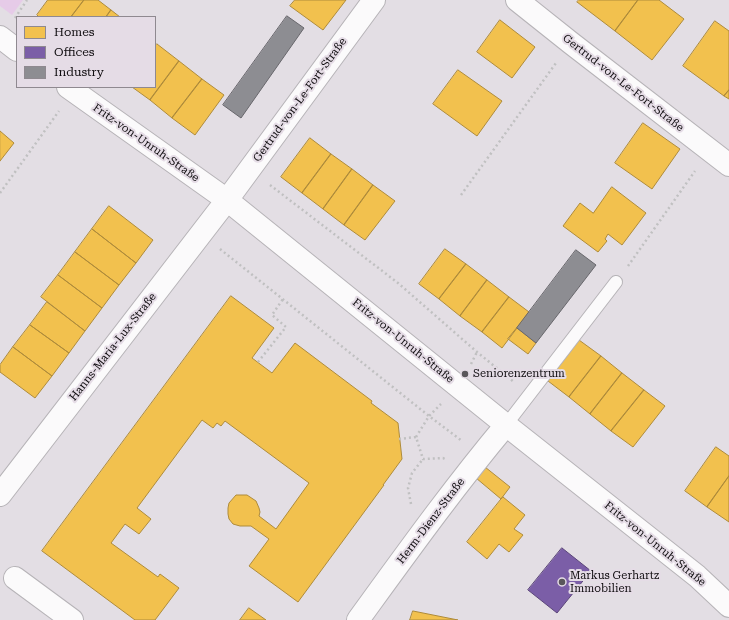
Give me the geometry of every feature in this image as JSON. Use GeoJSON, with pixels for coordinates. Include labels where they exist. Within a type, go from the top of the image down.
{"type":"FeatureCollection","features":[{"type":"Feature","properties":{"kind":"street","name":"Gertrud-von-Le-Fort-Straße"},"geometry":{"type":"LineString","coordinates":[[227,200],[374,0]]}},
{"type":"Feature","properties":{"kind":"street","name":"Gertrud-von-Le-Fort-Straße"},"geometry":{"type":"LineString","coordinates":[[517,0],[729,165]]}},
{"type":"Feature","properties":{"kind":"street"},"geometry":{"type":"LineString","coordinates":[[0,37],[16,49]]}},
{"type":"Feature","properties":{"kind":"street","name":"Fritz-von-Unruh-Straße"},"geometry":{"type":"LineString","coordinates":[[71,89],[227,200],[506,425],[697,576],[729,606]]}},
{"type":"Feature","properties":{"kind":"street","name":"Hanns-Maria-Lux-Straße"},"geometry":{"type":"LineString","coordinates":[[0,495],[227,200]]}},
{"type":"Feature","properties":{"kind":"street","name":"Herm-Dienz-Straße"},"geometry":{"type":"LineString","coordinates":[[358,620],[427,524],[506,425]]}},
{"type":"Feature","properties":{"kind":"street"},"geometry":{"type":"LineString","coordinates":[[15,578],[72,620]]}},
{"type":"Feature","properties":{"kind":"lane"},"geometry":{"type":"LineString","coordinates":[[506,425],[616,282]]}},
{"type":"Feature","properties":{"kind":"path"},"geometry":{"type":"LineString","coordinates":[[461,195],[571,43]]}},
{"type":"Feature","properties":{"kind":"path"},"geometry":{"type":"LineString","coordinates":[[0,193],[71,89]]}},
{"type":"Feature","properties":{"kind":"path"},"geometry":{"type":"LineString","coordinates":[[616,282],[624,273],[709,150]]}},
{"type":"Feature","properties":{"kind":"path"},"geometry":{"type":"LineString","coordinates":[[267,180],[270,186],[398,283],[529,395]]}},
{"type":"Feature","properties":{"kind":"path"},"geometry":{"type":"LineString","coordinates":[[201,233],[429,416],[462,440],[474,464],[457,464],[443,458],[423,459],[412,473],[408,488],[412,509],[427,524]]}},
{"type":"Feature","properties":{"kind":"path"},"geometry":{"type":"LineString","coordinates":[[258,362],[286,327],[272,315],[282,299]]}},
{"type":"Feature","properties":{"kind":"path"},"geometry":{"type":"LineString","coordinates":[[423,459],[416,437],[429,416],[442,402]]}},
{"type":"Feature","properties":{"kind":"path"},"geometry":{"type":"LineString","coordinates":[[400,439],[416,437]]}},
{"type":"Feature","properties":{"kind":"shaded area"},"geometry":{"type":"Polygon","coordinates":[[[0,0],[23,0],[12,15],[0,6],[0,0]]]}},
{"type":"Feature","properties":{"kind":"building: Homes"},"geometry":{"type":"Polygon","coordinates":[[[48,0],[84,0],[72,16],[37,15],[48,0]]]}},
{"type":"Feature","properties":{"kind":"building: Homes"},"geometry":{"type":"Polygon","coordinates":[[[84,0],[98,0],[111,10],[107,16],[72,16],[84,0]]]}},
{"type":"Feature","properties":{"kind":"building: Homes"},"geometry":{"type":"Polygon","coordinates":[[[295,0],[346,0],[323,30],[290,6],[295,0]]]}},
{"type":"Feature","properties":{"kind":"building: Homes"},"geometry":{"type":"Polygon","coordinates":[[[579,0],[638,0],[615,31],[577,2],[579,0]]]}},
{"type":"Feature","properties":{"kind":"building: Homes"},"geometry":{"type":"Polygon","coordinates":[[[638,0],[659,0],[684,19],[652,60],[615,31],[638,0]]]}},
{"type":"Feature","properties":{"kind":"building: Homes"},"geometry":{"type":"Polygon","coordinates":[[[111,10],[119,16],[107,16],[111,10]]]}},
{"type":"Feature","properties":{"kind":"building: Homes"},"geometry":{"type":"Polygon","coordinates":[[[500,20],[535,47],[512,78],[477,52],[500,20]]]}},
{"type":"Feature","properties":{"kind":"building: Homes"},"geometry":{"type":"Polygon","coordinates":[[[715,21],[729,31],[729,90],[724,96],[683,66],[715,21]]]}},
{"type":"Feature","properties":{"kind":"building: Homes"},"geometry":{"type":"Polygon","coordinates":[[[157,44],[179,61],[150,100],[133,88],[156,88],[157,44]]]}},
{"type":"Feature","properties":{"kind":"building: Homes"},"geometry":{"type":"Polygon","coordinates":[[[179,61],[202,79],[172,118],[150,100],[179,61]]]}},
{"type":"Feature","properties":{"kind":"building: Homes"},"geometry":{"type":"Polygon","coordinates":[[[458,70],[502,101],[477,136],[433,104],[458,70]]]}},
{"type":"Feature","properties":{"kind":"building: Homes"},"geometry":{"type":"Polygon","coordinates":[[[202,79],[224,95],[195,135],[172,118],[202,79]]]}},
{"type":"Feature","properties":{"kind":"building: Homes"},"geometry":{"type":"Polygon","coordinates":[[[729,90],[729,99],[724,96],[729,90]]]}},
{"type":"Feature","properties":{"kind":"building: Homes"},"geometry":{"type":"Polygon","coordinates":[[[643,123],[680,149],[652,189],[615,163],[643,123]]]}},
{"type":"Feature","properties":{"kind":"building: Homes"},"geometry":{"type":"Polygon","coordinates":[[[0,131],[14,143],[0,161],[0,131]]]}},
{"type":"Feature","properties":{"kind":"building: Homes"},"geometry":{"type":"Polygon","coordinates":[[[310,138],[331,154],[302,193],[281,177],[310,138]]]}},
{"type":"Feature","properties":{"kind":"building: Homes"},"geometry":{"type":"Polygon","coordinates":[[[331,154],[352,169],[323,209],[302,193],[331,154]]]}},
{"type":"Feature","properties":{"kind":"building: Homes"},"geometry":{"type":"Polygon","coordinates":[[[352,169],[373,185],[344,225],[323,209],[352,169]]]}},
{"type":"Feature","properties":{"kind":"building: Homes"},"geometry":{"type":"Polygon","coordinates":[[[373,185],[395,201],[365,240],[344,225],[373,185]]]}},
{"type":"Feature","properties":{"kind":"building: Homes"},"geometry":{"type":"Polygon","coordinates":[[[612,187],[646,213],[622,245],[608,234],[605,239],[607,241],[598,252],[563,226],[580,203],[593,213],[612,187]]]}},
{"type":"Feature","properties":{"kind":"building: Homes"},"geometry":{"type":"Polygon","coordinates":[[[109,206],[153,240],[136,263],[92,229],[109,206]]]}},
{"type":"Feature","properties":{"kind":"building: Homes"},"geometry":{"type":"Polygon","coordinates":[[[92,229],[136,263],[119,285],[75,252],[92,229]]]}},
{"type":"Feature","properties":{"kind":"building: Homes"},"geometry":{"type":"Polygon","coordinates":[[[445,249],[466,264],[439,299],[419,284],[445,249]]]}},
{"type":"Feature","properties":{"kind":"building: Homes"},"geometry":{"type":"Polygon","coordinates":[[[75,252],[119,285],[102,308],[58,275],[75,252]]]}},
{"type":"Feature","properties":{"kind":"building: Homes"},"geometry":{"type":"Polygon","coordinates":[[[466,264],[487,280],[460,316],[439,299],[466,264]]]}},
{"type":"Feature","properties":{"kind":"building: Homes"},"geometry":{"type":"Polygon","coordinates":[[[58,275],[102,308],[85,331],[41,297],[58,275]]]}},
{"type":"Feature","properties":{"kind":"building: Homes"},"geometry":{"type":"Polygon","coordinates":[[[487,280],[509,297],[482,332],[460,316],[487,280]]]}},
{"type":"Feature","properties":{"kind":"building: Homes"},"geometry":{"type":"Polygon","coordinates":[[[231,296],[274,328],[252,358],[272,373],[295,343],[372,401],[371,403],[398,423],[402,459],[298,602],[249,566],[269,539],[251,526],[240,526],[233,524],[229,519],[228,508],[229,503],[236,495],[247,495],[256,501],[260,512],[259,516],[276,529],[309,483],[225,421],[221,426],[217,423],[213,428],[202,420],[137,508],[151,519],[139,534],[125,524],[111,543],[158,577],[160,574],[179,588],[155,620],[135,620],[42,551],[231,296]]]}},
{"type":"Feature","properties":{"kind":"building: Homes"},"geometry":{"type":"Polygon","coordinates":[[[509,297],[529,312],[502,348],[482,332],[509,297]]]}},
{"type":"Feature","properties":{"kind":"building: Homes"},"geometry":{"type":"Polygon","coordinates":[[[47,302],[85,331],[69,353],[30,325],[47,302]]]}},
{"type":"Feature","properties":{"kind":"building: Homes"},"geometry":{"type":"Polygon","coordinates":[[[30,325],[69,353],[52,376],[13,347],[30,325]]]}},
{"type":"Feature","properties":{"kind":"building: Homes"},"geometry":{"type":"Polygon","coordinates":[[[517,328],[536,343],[528,354],[508,339],[517,328]]]}},
{"type":"Feature","properties":{"kind":"building: Homes"},"geometry":{"type":"Polygon","coordinates":[[[579,340],[601,356],[569,397],[548,381],[579,340]]]}},
{"type":"Feature","properties":{"kind":"building: Homes"},"geometry":{"type":"Polygon","coordinates":[[[13,347],[52,376],[35,398],[0,372],[0,365],[13,347]]]}},
{"type":"Feature","properties":{"kind":"building: Homes"},"geometry":{"type":"Polygon","coordinates":[[[601,356],[622,373],[590,414],[569,397],[601,356]]]}},
{"type":"Feature","properties":{"kind":"building: Homes"},"geometry":{"type":"Polygon","coordinates":[[[622,373],[644,390],[611,431],[590,414],[622,373]]]}},
{"type":"Feature","properties":{"kind":"building: Homes"},"geometry":{"type":"Polygon","coordinates":[[[644,390],[665,406],[633,447],[611,431],[644,390]]]}},
{"type":"Feature","properties":{"kind":"building: Homes"},"geometry":{"type":"Polygon","coordinates":[[[716,447],[729,456],[729,476],[707,507],[685,491],[716,447]]]}},
{"type":"Feature","properties":{"kind":"building: Homes"},"geometry":{"type":"Polygon","coordinates":[[[485,467],[510,487],[501,499],[476,478],[485,467]]]}},
{"type":"Feature","properties":{"kind":"building: Homes"},"geometry":{"type":"Polygon","coordinates":[[[729,476],[729,522],[707,507],[729,476]]]}},
{"type":"Feature","properties":{"kind":"building: Homes"},"geometry":{"type":"Polygon","coordinates":[[[503,497],[525,515],[514,529],[523,535],[509,552],[499,544],[487,559],[467,542],[503,497]]]}},
{"type":"Feature","properties":{"kind":"building: Homes"},"geometry":{"type":"Polygon","coordinates":[[[249,608],[266,620],[240,620],[249,608]]]}},
{"type":"Feature","properties":{"kind":"building: Homes"},"geometry":{"type":"Polygon","coordinates":[[[413,611],[458,620],[410,620],[413,611]]]}},
{"type":"Feature","properties":{"kind":"building: Offices"},"geometry":{"type":"Polygon","coordinates":[[[562,548],[591,571],[557,613],[528,590],[562,548]]]}},
{"type":"Feature","properties":{"kind":"building: Industry"},"geometry":{"type":"Polygon","coordinates":[[[287,16],[304,28],[241,118],[223,105],[287,16]]]}},
{"type":"Feature","properties":{"kind":"building: Industry"},"geometry":{"type":"Polygon","coordinates":[[[576,250],[596,265],[536,343],[517,328],[576,250]]]}},
{"type":"Feature","properties":{"kind":"place","name":"Seniorenzentrum"},"geometry":{"type":"Point","coordinates":[465,374]}},
{"type":"Feature","properties":{"kind":"place","name":"Markus Gerhartz Immobilien"},"geometry":{"type":"Point","coordinates":[562,582]}}]}
